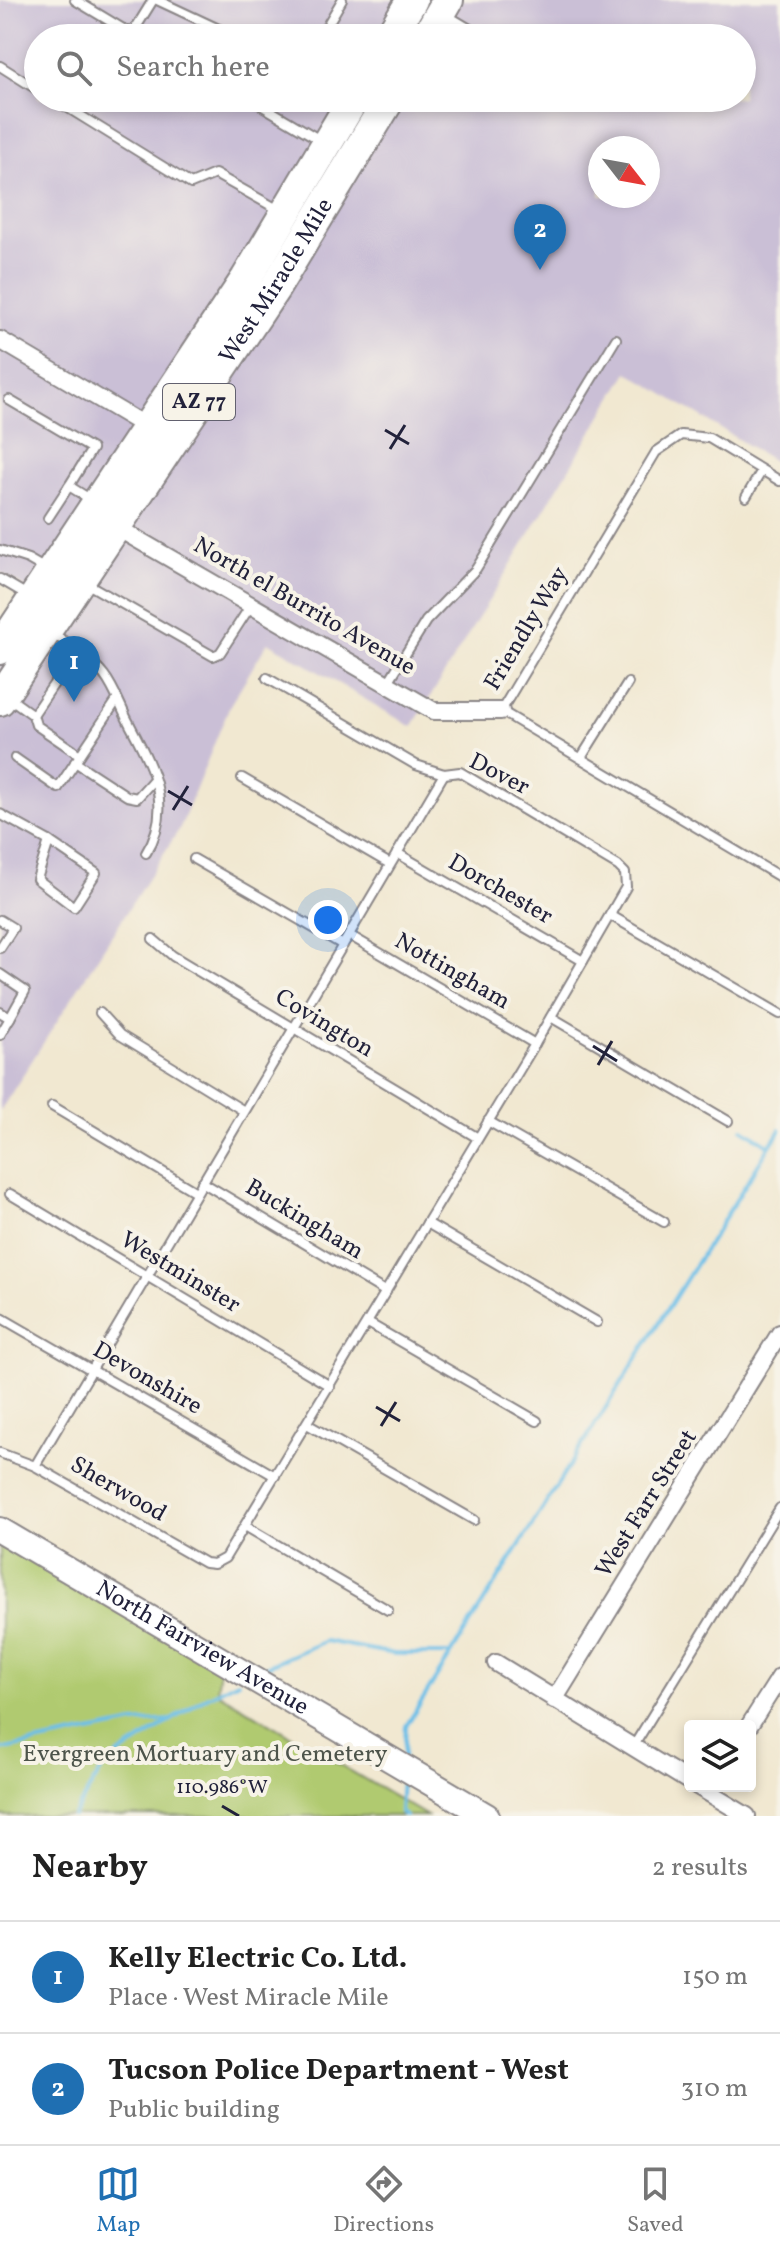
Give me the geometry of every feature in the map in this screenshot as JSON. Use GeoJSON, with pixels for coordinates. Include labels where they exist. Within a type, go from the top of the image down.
{"type":"FeatureCollection","features":[{"type":"Feature","properties":{"kind":"highway"},"geometry":{"type":"LineString","coordinates":[[397,24],[412,0]]}},
{"type":"Feature","properties":{"kind":"highway"},"geometry":{"type":"LineString","coordinates":[[434,24],[445,6]]}},
{"type":"Feature","properties":{"kind":"highway","name":"West Miracle Mile"},"geometry":{"type":"LineString","coordinates":[[2,697],[47,629],[66,576],[147,427],[246,279],[346,112]]}},
{"type":"Feature","properties":{"kind":"highway","name":"West Miracle Mile"},"geometry":{"type":"LineString","coordinates":[[101,514],[289,267],[382,112]]}},
{"type":"Feature","properties":{"kind":"highway","name":"West Miracle Mile"},"geometry":{"type":"LineString","coordinates":[[0,649],[33,599],[66,576]]}},
{"type":"Feature","properties":{"kind":"street"},"geometry":{"type":"LineString","coordinates":[[0,340],[147,427]]}},
{"type":"Feature","properties":{"kind":"street","name":"North el Burrito Avenue"},"geometry":{"type":"LineString","coordinates":[[101,514],[434,711],[501,711]]}},
{"type":"Feature","properties":{"kind":"street","name":"West Farr Street"},"geometry":{"type":"LineString","coordinates":[[554,1700],[780,1333]]}},
{"type":"Feature","properties":{"kind":"street","name":"North Fairview Avenue"},"geometry":{"type":"LineString","coordinates":[[0,1530],[487,1816]]}},
{"type":"Feature","properties":{"kind":"street"},"geometry":{"type":"LineString","coordinates":[[496,1663],[684,1778]]}},
{"type":"Feature","properties":{"kind":"street"},"geometry":{"type":"LineString","coordinates":[[753,1720],[780,1677]]}},
{"type":"Feature","properties":{"kind":"street"},"geometry":{"type":"LineString","coordinates":[[712,1792],[747,1816]]}},
{"type":"Feature","properties":{"kind":"lane"},"geometry":{"type":"LineString","coordinates":[[75,0],[115,24]]}},
{"type":"Feature","properties":{"kind":"lane"},"geometry":{"type":"LineString","coordinates":[[142,24],[155,0],[204,24]]}},
{"type":"Feature","properties":{"kind":"lane"},"geometry":{"type":"LineString","coordinates":[[328,24],[342,0]]}},
{"type":"Feature","properties":{"kind":"lane"},"geometry":{"type":"LineString","coordinates":[[445,6],[468,24]]}},
{"type":"Feature","properties":{"kind":"lane"},"geometry":{"type":"LineString","coordinates":[[0,66],[24,81]]}},
{"type":"Feature","properties":{"kind":"lane"},"geometry":{"type":"LineString","coordinates":[[75,112],[191,184],[215,174],[286,214]]}},
{"type":"Feature","properties":{"kind":"lane"},"geometry":{"type":"LineString","coordinates":[[272,112],[327,145]]}},
{"type":"Feature","properties":{"kind":"lane"},"geometry":{"type":"LineString","coordinates":[[387,684],[426,621],[476,569],[616,339]]}},
{"type":"Feature","properties":{"kind":"lane"},"geometry":{"type":"LineString","coordinates":[[9,400],[92,449],[48,518]]}},
{"type":"Feature","properties":{"kind":"lane","name":"Friendly Way"},"geometry":{"type":"LineString","coordinates":[[780,481],[709,438],[681,435],[656,452],[501,711],[780,877]]}},
{"type":"Feature","properties":{"kind":"lane"},"geometry":{"type":"LineString","coordinates":[[746,497],[761,472]]}},
{"type":"Feature","properties":{"kind":"lane"},"geometry":{"type":"LineString","coordinates":[[69,486],[101,514]]}},
{"type":"Feature","properties":{"kind":"lane"},"geometry":{"type":"LineString","coordinates":[[0,550],[66,576],[213,656],[220,653],[252,605]]}},
{"type":"Feature","properties":{"kind":"lane"},"geometry":{"type":"LineString","coordinates":[[0,579],[33,599]]}},
{"type":"Feature","properties":{"kind":"lane"},"geometry":{"type":"LineString","coordinates":[[47,629],[105,677],[148,760],[160,796],[161,820],[156,837],[146,853]]}},
{"type":"Feature","properties":{"kind":"lane"},"geometry":{"type":"LineString","coordinates":[[33,715],[76,651]]}},
{"type":"Feature","properties":{"kind":"lane","name":"Dover"},"geometry":{"type":"LineString","coordinates":[[267,678],[416,765],[444,774],[460,772],[618,866],[625,873],[626,887],[610,915]]}},
{"type":"Feature","properties":{"kind":"lane"},"geometry":{"type":"LineString","coordinates":[[581,758],[628,683]]}},
{"type":"Feature","properties":{"kind":"lane"},"geometry":{"type":"LineString","coordinates":[[2,697],[33,715],[36,725],[127,796],[137,798],[154,779]]}},
{"type":"Feature","properties":{"kind":"lane"},"geometry":{"type":"LineString","coordinates":[[15,758],[58,788],[117,700]]}},
{"type":"Feature","properties":{"kind":"lane"},"geometry":{"type":"LineString","coordinates":[[35,1466],[444,774]]}},
{"type":"Feature","properties":{"kind":"lane"},"geometry":{"type":"LineString","coordinates":[[242,778],[390,864]]}},
{"type":"Feature","properties":{"kind":"lane"},"geometry":{"type":"LineString","coordinates":[[0,814],[49,841],[96,873],[74,907],[37,879],[49,841]]}},
{"type":"Feature","properties":{"kind":"lane","name":"Dorchester"},"geometry":{"type":"LineString","coordinates":[[397,853],[583,961]]}},
{"type":"Feature","properties":{"kind":"lane"},"geometry":{"type":"LineString","coordinates":[[194,859],[343,945]]}},
{"type":"Feature","properties":{"kind":"lane"},"geometry":{"type":"LineString","coordinates":[[388,1610],[245,1526],[610,915],[780,1014]]}},
{"type":"Feature","properties":{"kind":"lane"},"geometry":{"type":"LineString","coordinates":[[0,920],[13,928],[0,948]]}},
{"type":"Feature","properties":{"kind":"lane","name":"Nottingham"},"geometry":{"type":"LineString","coordinates":[[349,935],[535,1044]]}},
{"type":"Feature","properties":{"kind":"lane","name":"Covington"},"geometry":{"type":"LineString","coordinates":[[153,939],[173,956],[478,1138]]}},
{"type":"Feature","properties":{"kind":"lane"},"geometry":{"type":"LineString","coordinates":[[0,974],[25,991],[0,1035]]}},
{"type":"Feature","properties":{"kind":"lane"},"geometry":{"type":"LineString","coordinates":[[0,1012],[10,1018]]}},
{"type":"Feature","properties":{"kind":"lane"},"geometry":{"type":"LineString","coordinates":[[100,1013],[120,1035],[244,1111]]}},
{"type":"Feature","properties":{"kind":"lane"},"geometry":{"type":"LineString","coordinates":[[551,1017],[728,1121]]}},
{"type":"Feature","properties":{"kind":"lane"},"geometry":{"type":"LineString","coordinates":[[52,1106],[196,1192]]}},
{"type":"Feature","properties":{"kind":"lane"},"geometry":{"type":"LineString","coordinates":[[488,1121],[664,1222]]}},
{"type":"Feature","properties":{"kind":"lane","name":"Buckingham"},"geometry":{"type":"LineString","coordinates":[[202,1182],[386,1292]]}},
{"type":"Feature","properties":{"kind":"lane","name":"Westminster"},"geometry":{"type":"LineString","coordinates":[[10,1194],[330,1386]]}},
{"type":"Feature","properties":{"kind":"lane"},"geometry":{"type":"LineString","coordinates":[[427,1223],[597,1322]]}},
{"type":"Feature","properties":{"kind":"lane","name":"Devonshire"},"geometry":{"type":"LineString","coordinates":[[0,1317],[275,1476]]}},
{"type":"Feature","properties":{"kind":"lane"},"geometry":{"type":"LineString","coordinates":[[368,1323],[537,1421]]}},
{"type":"Feature","properties":{"kind":"lane"},"geometry":{"type":"LineString","coordinates":[[307,1424],[474,1520]]}},
{"type":"Feature","properties":{"kind":"lane","name":"Sherwood"},"geometry":{"type":"LineString","coordinates":[[0,1453],[35,1466],[205,1563],[214,1564],[225,1558],[245,1526]]}},
{"type":"Feature","properties":{"kind":"lane"},"geometry":{"type":"LineString","coordinates":[[633,1747],[780,1508]]}},
{"type":"Feature","properties":{"kind":"shaded area"},"geometry":{"type":"Polygon","coordinates":[[[0,0],[780,0],[780,465],[628,372],[412,727],[268,642],[230,705],[180,828],[0,1111],[0,641],[49,602],[0,572],[0,0]]]}},
{"type":"Feature","properties":{"kind":"green space","name":"Evergreen Mortuary and Cemetery"},"geometry":{"type":"Polygon","coordinates":[[[0,1529],[221,1659],[217,1692],[427,1816],[0,1816],[0,1529]]]}},
{"type":"Feature","properties":{"kind":"waterway"},"geometry":{"type":"LineString","coordinates":[[743,1129],[770,1146]]}},
{"type":"Feature","properties":{"kind":"waterway"},"geometry":{"type":"LineString","coordinates":[[404,1756],[406,1726],[780,1130]]}},
{"type":"Feature","properties":{"kind":"waterway"},"geometry":{"type":"LineString","coordinates":[[256,1671],[325,1641],[394,1654],[450,1654]]}},
{"type":"Feature","properties":{"kind":"waterway"},"geometry":{"type":"LineString","coordinates":[[73,1816],[105,1764],[205,1698],[238,1681]]}},
{"type":"Feature","properties":{"kind":"waterway"},"geometry":{"type":"LineString","coordinates":[[0,1750],[134,1723],[171,1720]]}},
{"type":"Feature","properties":{"kind":"waterway"},"geometry":{"type":"LineString","coordinates":[[402,1777],[400,1812],[405,1816]]}},
{"type":"Feature","properties":{"kind":"place","name":"Tucson Police Department - West"},"geometry":{"type":"Point","coordinates":[540,270]}},
{"type":"Feature","properties":{"kind":"place","name":"Kelly Electric Co. Ltd."},"geometry":{"type":"Point","coordinates":[74,702]}}]}
